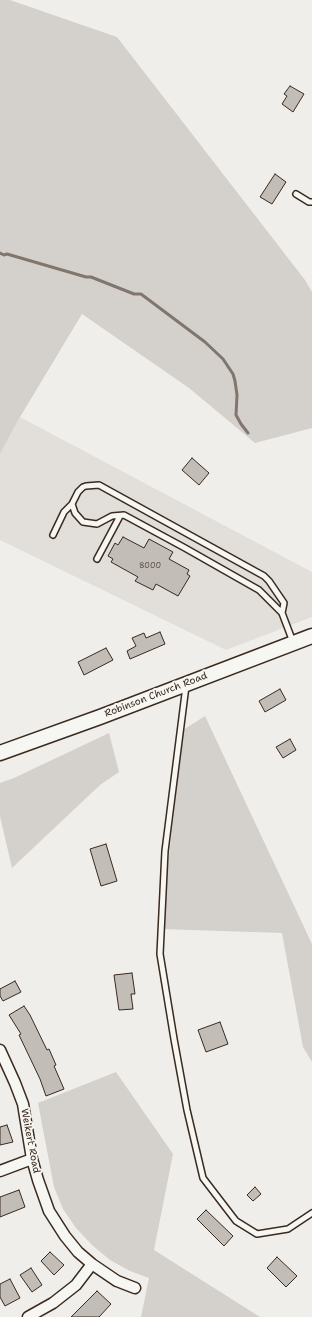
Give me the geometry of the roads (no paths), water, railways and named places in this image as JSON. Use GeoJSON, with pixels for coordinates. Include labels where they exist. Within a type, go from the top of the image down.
{"type":"FeatureCollection","features":[{"type":"Feature","properties":{"kind":"street","name":"Robinson Church Road"},"geometry":{"type":"LineString","coordinates":[[0,753],[100,717],[312,636]]}},
{"type":"Feature","properties":{"kind":"street","name":"Weikert Road"},"geometry":{"type":"LineString","coordinates":[[0,1050],[23,1104],[32,1159],[49,1211],[65,1236],[78,1252],[92,1264],[117,1281],[136,1288]]}},
{"type":"Feature","properties":{"kind":"street"},"geometry":{"type":"LineString","coordinates":[[0,1171],[32,1159]]}},
{"type":"Feature","properties":{"kind":"street"},"geometry":{"type":"LineString","coordinates":[[28,1317],[53,1303],[76,1285],[92,1264]]}},
{"type":"Feature","properties":{"kind":"lane"},"geometry":{"type":"LineString","coordinates":[[296,194],[309,202],[312,202]]}},
{"type":"Feature","properties":{"kind":"lane"},"geometry":{"type":"LineString","coordinates":[[53,535],[64,512],[72,504],[78,492],[83,487],[99,485],[264,576],[284,603],[282,612]]}},
{"type":"Feature","properties":{"kind":"lane"},"geometry":{"type":"LineString","coordinates":[[72,504],[75,513],[83,522],[97,524],[112,516],[124,515],[253,586],[282,612],[294,643]]}},
{"type":"Feature","properties":{"kind":"lane"},"geometry":{"type":"LineString","coordinates":[[97,559],[120,516]]}},
{"type":"Feature","properties":{"kind":"lane"},"geometry":{"type":"LineString","coordinates":[[186,683],[165,851],[160,954],[187,1110],[203,1178],[236,1221],[258,1234],[288,1229],[312,1213]]}},
{"type":"Feature","properties":{"kind":"waterway"},"geometry":{"type":"LineString","coordinates":[[0,253],[86,277],[91,277],[134,294],[141,294],[205,342],[223,359],[233,374],[235,381],[237,395],[236,415],[248,433]]}}]}
